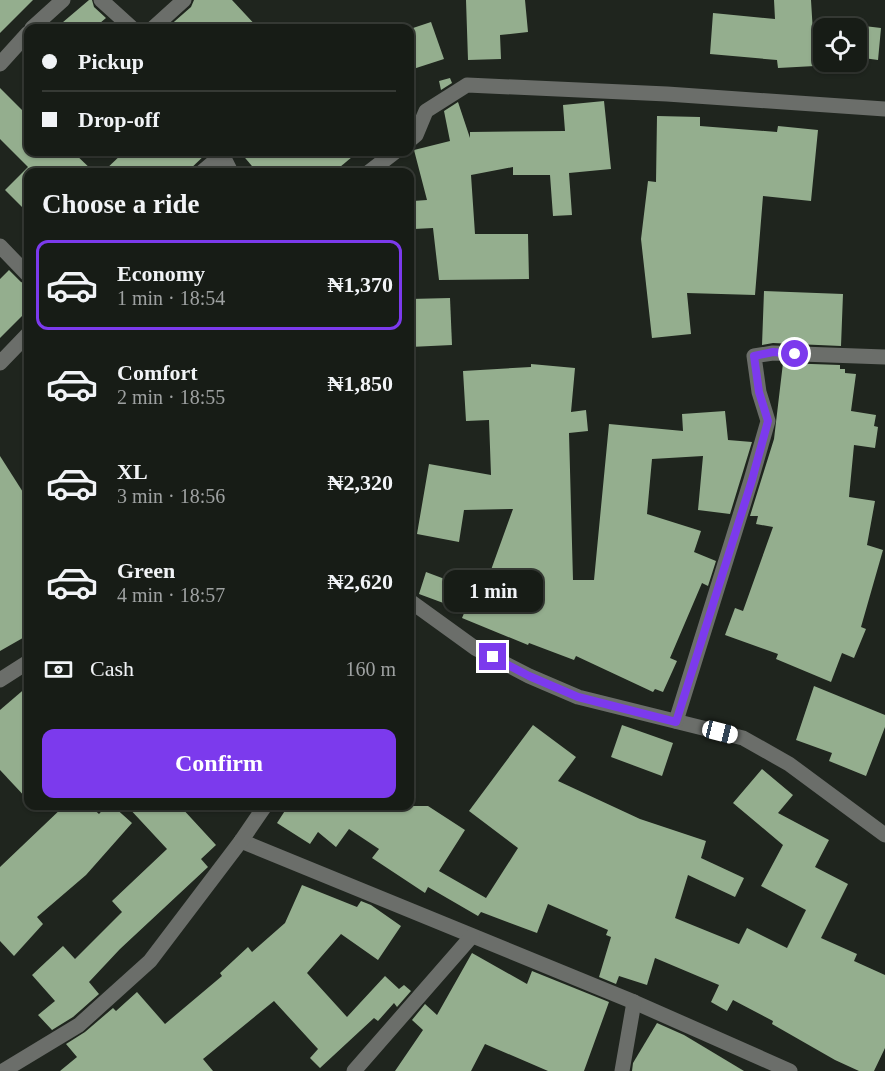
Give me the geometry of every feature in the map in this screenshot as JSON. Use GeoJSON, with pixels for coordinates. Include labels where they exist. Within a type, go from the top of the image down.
{"type":"FeatureCollection","features":[{"type":"Feature","properties":{"kind":"street"},"geometry":{"type":"LineString","coordinates":[[36,24],[63,0]]}},
{"type":"Feature","properties":{"kind":"street"},"geometry":{"type":"LineString","coordinates":[[101,0],[128,24]]}},
{"type":"Feature","properties":{"kind":"street"},"geometry":{"type":"LineString","coordinates":[[157,24],[184,0]]}},
{"type":"Feature","properties":{"kind":"street"},"geometry":{"type":"LineString","coordinates":[[0,64],[24,37]]}},
{"type":"Feature","properties":{"kind":"street"},"geometry":{"type":"LineString","coordinates":[[414,137],[426,111],[467,85],[667,94],[885,109]]}},
{"type":"Feature","properties":{"kind":"street"},"geometry":{"type":"LineString","coordinates":[[206,168],[218,156]]}},
{"type":"Feature","properties":{"kind":"street"},"geometry":{"type":"LineString","coordinates":[[374,168],[390,156]]}},
{"type":"Feature","properties":{"kind":"street"},"geometry":{"type":"LineString","coordinates":[[0,246],[24,271]]}},
{"type":"Feature","properties":{"kind":"street"},"geometry":{"type":"LineString","coordinates":[[0,363],[24,338]]}},
{"type":"Feature","properties":{"kind":"street"},"geometry":{"type":"LineString","coordinates":[[676,722],[752,480],[768,421],[759,392],[754,356],[773,352],[885,357]]}},
{"type":"Feature","properties":{"kind":"street"},"geometry":{"type":"LineString","coordinates":[[414,604],[475,648],[529,676],[578,697],[742,738],[789,764],[885,835]]}},
{"type":"Feature","properties":{"kind":"street"},"geometry":{"type":"LineString","coordinates":[[0,680],[24,665]]}},
{"type":"Feature","properties":{"kind":"street"},"geometry":{"type":"LineString","coordinates":[[3,1071],[79,1025],[150,961],[262,810]]}},
{"type":"Feature","properties":{"kind":"street"},"geometry":{"type":"LineString","coordinates":[[241,841],[634,1002],[790,1071]]}},
{"type":"Feature","properties":{"kind":"street"},"geometry":{"type":"LineString","coordinates":[[354,1071],[472,936]]}},
{"type":"Feature","properties":{"kind":"street"},"geometry":{"type":"LineString","coordinates":[[621,1071],[634,1002]]}},
{"type":"Feature","properties":{"kind":"building"},"geometry":{"type":"Polygon","coordinates":[[[0,0],[33,0],[0,33],[0,0]]]}},
{"type":"Feature","properties":{"kind":"building"},"geometry":{"type":"Polygon","coordinates":[[[89,0],[92,0],[94,7],[106,18],[99,24],[61,24],[89,0]]]}},
{"type":"Feature","properties":{"kind":"building"},"geometry":{"type":"Polygon","coordinates":[[[194,0],[232,0],[254,24],[172,24],[191,7],[194,0]]]}},
{"type":"Feature","properties":{"kind":"building"},"geometry":{"type":"Polygon","coordinates":[[[466,0],[525,0],[528,32],[500,35],[501,59],[468,60],[466,0]]]}},
{"type":"Feature","properties":{"kind":"building"},"geometry":{"type":"Polygon","coordinates":[[[774,0],[811,0],[813,66],[778,68],[777,60],[710,54],[713,13],[775,19],[774,0]]]}},
{"type":"Feature","properties":{"kind":"building"},"geometry":{"type":"Polygon","coordinates":[[[431,22],[444,59],[414,69],[414,28],[431,22]]]}},
{"type":"Feature","properties":{"kind":"building"},"geometry":{"type":"Polygon","coordinates":[[[867,26],[881,28],[878,60],[867,58],[867,26]]]}},
{"type":"Feature","properties":{"kind":"building"},"geometry":{"type":"Polygon","coordinates":[[[450,78],[452,83],[441,90],[439,81],[450,78]]]}},
{"type":"Feature","properties":{"kind":"building"},"geometry":{"type":"Polygon","coordinates":[[[0,88],[24,112],[24,156],[77,156],[90,168],[27,168],[0,139],[0,88]]]}},
{"type":"Feature","properties":{"kind":"building"},"geometry":{"type":"Polygon","coordinates":[[[604,101],[611,169],[569,173],[572,215],[553,216],[550,175],[513,175],[513,167],[471,175],[475,234],[528,234],[529,279],[439,280],[433,228],[414,229],[414,201],[427,200],[414,150],[450,141],[444,111],[458,102],[470,138],[470,132],[565,131],[563,105],[604,101]]]}},
{"type":"Feature","properties":{"kind":"building"},"geometry":{"type":"Polygon","coordinates":[[[657,116],[700,117],[700,126],[777,132],[778,126],[818,130],[811,201],[763,196],[755,295],[687,293],[691,334],[652,338],[641,239],[648,181],[656,182],[657,116]]]}},
{"type":"Feature","properties":{"kind":"building"},"geometry":{"type":"Polygon","coordinates":[[[120,156],[204,156],[191,168],[107,168],[120,156]]]}},
{"type":"Feature","properties":{"kind":"building"},"geometry":{"type":"Polygon","coordinates":[[[243,156],[353,156],[339,168],[254,168],[243,156]]]}},
{"type":"Feature","properties":{"kind":"building"},"geometry":{"type":"Polygon","coordinates":[[[24,171],[24,209],[5,190],[24,171]]]}},
{"type":"Feature","properties":{"kind":"building"},"geometry":{"type":"Polygon","coordinates":[[[9,270],[24,283],[24,314],[0,338],[0,279],[9,270]]]}},
{"type":"Feature","properties":{"kind":"building"},"geometry":{"type":"Polygon","coordinates":[[[764,291],[843,294],[841,346],[773,343],[762,345],[764,291]]]}},
{"type":"Feature","properties":{"kind":"building"},"geometry":{"type":"Polygon","coordinates":[[[450,298],[452,345],[414,347],[414,299],[450,298]]]}},
{"type":"Feature","properties":{"kind":"building"},"geometry":{"type":"Polygon","coordinates":[[[783,363],[840,365],[840,369],[845,369],[845,373],[856,374],[851,411],[876,415],[874,426],[878,427],[875,448],[854,445],[849,497],[875,501],[867,545],[883,550],[861,627],[866,629],[854,658],[842,653],[831,682],[776,659],[778,654],[725,635],[735,608],[743,611],[773,527],[756,524],[758,516],[750,516],[774,439],[783,363]]]}},
{"type":"Feature","properties":{"kind":"building"},"geometry":{"type":"Polygon","coordinates":[[[531,364],[575,368],[571,412],[586,410],[588,431],[569,433],[573,580],[594,580],[609,424],[683,431],[682,414],[725,411],[728,440],[752,442],[730,514],[698,510],[703,456],[652,459],[647,514],[701,531],[694,552],[716,561],[708,586],[702,583],[670,658],[677,661],[663,692],[655,689],[653,692],[576,656],[574,660],[529,643],[528,645],[462,618],[465,611],[419,594],[426,572],[474,590],[479,577],[487,581],[513,509],[464,510],[459,542],[417,534],[429,464],[491,475],[489,420],[466,421],[463,371],[531,367],[531,364]]]}},
{"type":"Feature","properties":{"kind":"building"},"geometry":{"type":"Polygon","coordinates":[[[0,456],[24,494],[24,637],[0,651],[0,456]]]}},
{"type":"Feature","properties":{"kind":"building"},"geometry":{"type":"Polygon","coordinates":[[[814,686],[885,715],[885,727],[866,776],[829,761],[832,753],[796,740],[814,686]]]}},
{"type":"Feature","properties":{"kind":"building"},"geometry":{"type":"Polygon","coordinates":[[[24,689],[24,796],[0,770],[0,710],[24,689]]]}},
{"type":"Feature","properties":{"kind":"building"},"geometry":{"type":"Polygon","coordinates":[[[533,725],[576,757],[558,781],[640,819],[706,841],[701,858],[744,878],[735,897],[688,875],[675,918],[739,944],[747,928],[787,948],[806,910],[761,886],[783,845],[733,803],[762,769],[793,795],[778,813],[829,840],[815,867],[848,884],[821,938],[857,954],[854,961],[885,975],[885,1048],[874,1071],[859,1071],[835,1060],[772,1024],[773,1021],[733,1000],[727,1011],[711,1002],[719,985],[655,958],[647,985],[619,976],[616,984],[599,977],[611,937],[606,935],[608,930],[548,904],[537,933],[481,912],[478,916],[428,887],[425,893],[372,858],[379,849],[349,829],[336,847],[318,832],[310,844],[277,823],[285,810],[414,810],[414,806],[428,806],[465,830],[439,871],[486,898],[518,848],[469,811],[533,725]]]}},
{"type":"Feature","properties":{"kind":"building"},"geometry":{"type":"Polygon","coordinates":[[[622,725],[673,743],[662,776],[611,757],[622,725]]]}},
{"type":"Feature","properties":{"kind":"building"},"geometry":{"type":"Polygon","coordinates":[[[60,810],[94,810],[99,814],[102,810],[117,810],[132,823],[86,875],[37,917],[43,924],[14,956],[0,941],[0,867],[60,810]]]}},
{"type":"Feature","properties":{"kind":"building"},"geometry":{"type":"Polygon","coordinates":[[[131,810],[184,810],[216,845],[201,859],[208,867],[120,949],[89,982],[99,994],[73,1017],[52,1030],[38,1015],[55,1001],[32,975],[63,946],[75,959],[122,912],[112,901],[167,849],[131,810]]]}},
{"type":"Feature","properties":{"kind":"building"},"geometry":{"type":"Polygon","coordinates":[[[302,885],[357,907],[361,901],[371,905],[401,926],[378,960],[341,934],[307,973],[347,1017],[385,976],[399,989],[404,985],[411,991],[397,1007],[394,1003],[378,1021],[374,1018],[320,1068],[310,1058],[318,1049],[274,1001],[203,1059],[213,1071],[60,1071],[77,1057],[66,1044],[85,1032],[113,1008],[116,1011],[137,992],[165,1024],[222,976],[220,973],[248,947],[252,952],[285,923],[302,885]]]}},
{"type":"Feature","properties":{"kind":"building"},"geometry":{"type":"Polygon","coordinates":[[[472,953],[527,984],[532,971],[609,1002],[584,1071],[548,1071],[485,1044],[471,1071],[395,1071],[423,1030],[412,1020],[425,1004],[437,1015],[472,953]]]}},
{"type":"Feature","properties":{"kind":"building"},"geometry":{"type":"Polygon","coordinates":[[[657,1023],[684,1035],[744,1071],[632,1071],[633,1063],[657,1023]]]}},
{"type":"Feature","properties":{"kind":"route"},"geometry":{"type":"LineString","coordinates":[[493,657],[529,676],[578,697],[676,722],[752,480],[768,421],[759,392],[754,356],[773,352],[795,354]]}}]}
